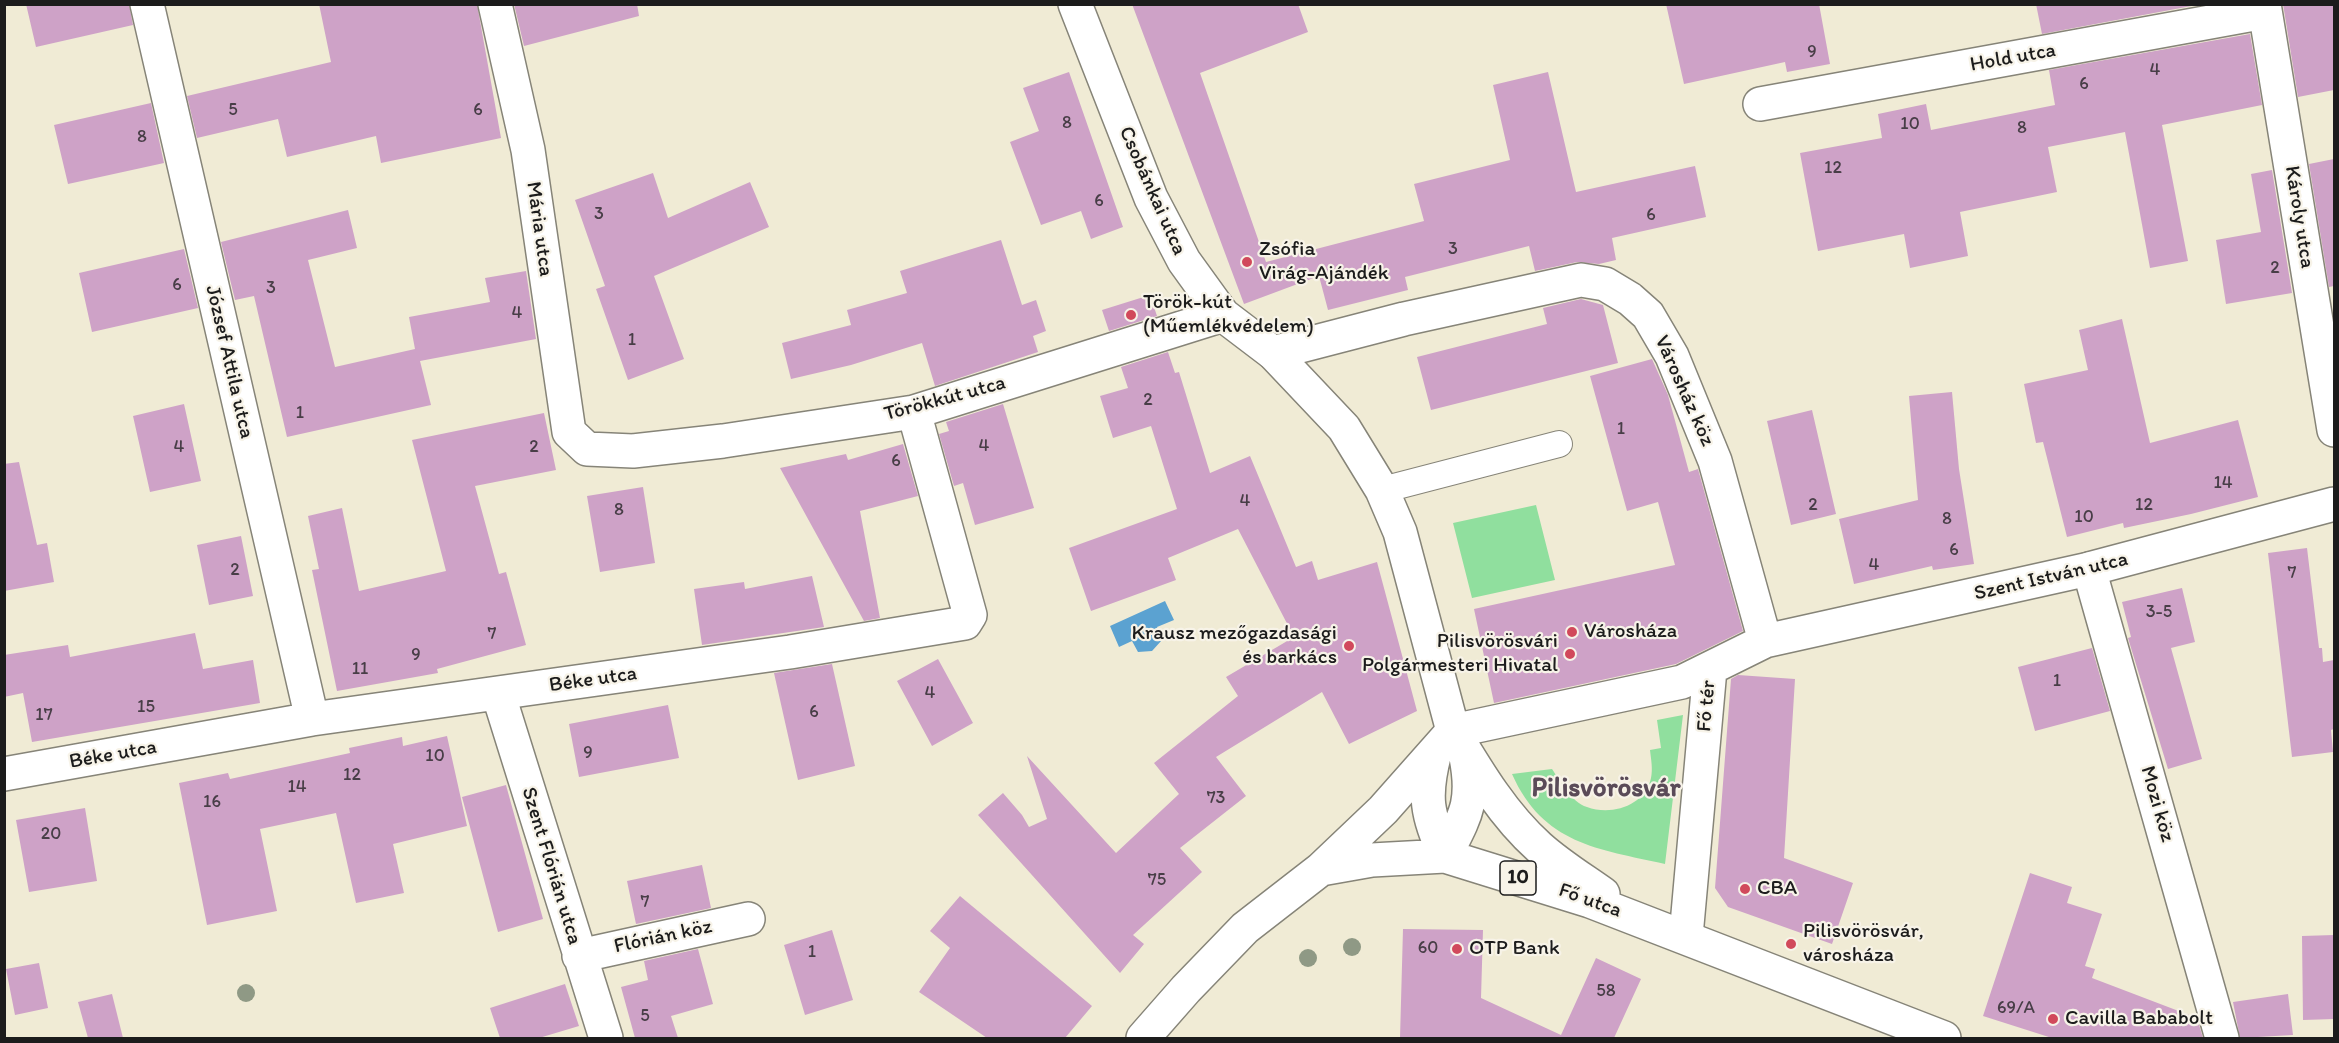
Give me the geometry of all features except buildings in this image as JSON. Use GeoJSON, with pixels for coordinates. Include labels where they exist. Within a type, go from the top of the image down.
{"type":"FeatureCollection","features":[{"type":"Feature","properties":{"kind":"street","name":"József Attila utca"},"geometry":{"type":"LineString","coordinates":[[147,4],[312,719]]}},
{"type":"Feature","properties":{"kind":"street","name":"Mária utca"},"geometry":{"type":"LineString","coordinates":[[495,4],[528,150],[569,432],[587,449]]}},
{"type":"Feature","properties":{"kind":"street","name":"Csobánkai utca"},"geometry":{"type":"LineString","coordinates":[[1075,4],[1151,198],[1184,261],[1223,315],[1272,353],[1344,428],[1382,490],[1400,532],[1451,745]]}},
{"type":"Feature","properties":{"kind":"street","name":"Hold utca"},"geometry":{"type":"LineString","coordinates":[[1760,104],[2265,8]]}},
{"type":"Feature","properties":{"kind":"street","name":"Károly utca"},"geometry":{"type":"LineString","coordinates":[[2265,8],[2334,430]]}},
{"type":"Feature","properties":{"kind":"street","name":"Városház köz"},"geometry":{"type":"LineString","coordinates":[[1272,353],[1404,319],[1581,280],[1605,284],[1630,299],[1648,315],[1672,356],[1715,461],[1765,641]]}},
{"type":"Feature","properties":{"kind":"street","name":"Törökkút utca"},"geometry":{"type":"LineString","coordinates":[[587,449],[633,451],[712,442],[914,412],[1223,315]]}},
{"type":"Feature","properties":{"kind":"street","name":"Béke utca"},"geometry":{"type":"LineString","coordinates":[[4,774],[312,719],[790,652],[965,622],[970,615],[914,412]]}},
{"type":"Feature","properties":{"kind":"street","name":"Szent István utca"},"geometry":{"type":"LineString","coordinates":[[1710,669],[1765,641],[2089,569],[2334,504]]}},
{"type":"Feature","properties":{"kind":"street","name":"Mozi köz"},"geometry":{"type":"LineString","coordinates":[[2089,569],[2222,1038]]}},
{"type":"Feature","properties":{"kind":"street","name":"Fő tér"},"geometry":{"type":"LineString","coordinates":[[1451,745],[1682,682],[1710,669]]}},
{"type":"Feature","properties":{"kind":"street","name":"Fő tér"},"geometry":{"type":"LineString","coordinates":[[1686,936],[1710,669]]}},
{"type":"Feature","properties":{"kind":"street","name":"Szent Flórián utca"},"geometry":{"type":"LineString","coordinates":[[498,693],[606,1038]]}},
{"type":"Feature","properties":{"kind":"street"},"geometry":{"type":"LineString","coordinates":[[1445,856],[1428,808],[1427,783],[1451,745]]}},
{"type":"Feature","properties":{"kind":"street"},"geometry":{"type":"LineString","coordinates":[[1445,856],[1470,805],[1472,784],[1451,745]]}},
{"type":"Feature","properties":{"kind":"street"},"geometry":{"type":"LineString","coordinates":[[1321,869],[1451,745]]}},
{"type":"Feature","properties":{"kind":"street"},"geometry":{"type":"LineString","coordinates":[[1451,745],[1539,848],[1645,921]]}},
{"type":"Feature","properties":{"kind":"street","name":"Fő utca"},"geometry":{"type":"LineString","coordinates":[[1143,1038],[1245,928],[1321,869],[1372,860],[1445,856],[1547,886],[1645,921],[1944,1038]]}},
{"type":"Feature","properties":{"kind":"street","name":"Flórián köz"},"geometry":{"type":"LineString","coordinates":[[579,956],[748,919]]}},
{"type":"Feature","properties":{"kind":"lane"},"geometry":{"type":"LineString","coordinates":[[1382,490],[1559,444]]}},
{"type":"Feature","properties":{"kind":"green space"},"geometry":{"type":"Polygon","coordinates":[[[1536,505],[1555,580],[1472,598],[1453,523],[1536,505]]]}},
{"type":"Feature","properties":{"kind":"green space"},"geometry":{"type":"Polygon","coordinates":[[[1683,715],[1665,864],[1595,847],[1575,840],[1556,829],[1525,797],[1512,774],[1552,769],[1576,801],[1587,807],[1606,810],[1626,806],[1642,796],[1648,788],[1652,771],[1650,750],[1661,748],[1657,720],[1683,715]]]}},
{"type":"Feature","properties":{"kind":"water"},"geometry":{"type":"Polygon","coordinates":[[[1165,601],[1174,620],[1157,627],[1162,640],[1152,651],[1138,652],[1132,641],[1119,647],[1110,626],[1165,601]]]}},
{"type":"Feature","properties":{"kind":"place","name":"Zsófia Virág-Ajándék"},"geometry":{"type":"Point","coordinates":[1247,262]}},
{"type":"Feature","properties":{"kind":"place","name":"Török-kút (Műemlékvédelem)"},"geometry":{"type":"Point","coordinates":[1131,315]}},
{"type":"Feature","properties":{"kind":"place","name":"Városháza"},"geometry":{"type":"Point","coordinates":[1572,632]}},
{"type":"Feature","properties":{"kind":"place","name":"Krausz mezőgazdasági és barkács"},"geometry":{"type":"Point","coordinates":[1349,646]}},
{"type":"Feature","properties":{"kind":"place","name":"Pilisvörösvári Polgármesteri Hivatal"},"geometry":{"type":"Point","coordinates":[1570,654]}},
{"type":"Feature","properties":{"kind":"place","name":"CBA"},"geometry":{"type":"Point","coordinates":[1745,889]}},
{"type":"Feature","properties":{"kind":"place","name":"Pilisvörösvár, városháza"},"geometry":{"type":"Point","coordinates":[1791,944]}},
{"type":"Feature","properties":{"kind":"place","name":"OTP Bank"},"geometry":{"type":"Point","coordinates":[1457,949]}},
{"type":"Feature","properties":{"kind":"place","name":"Cavilla Bababolt"},"geometry":{"type":"Point","coordinates":[2053,1019]}},
{"type":"Feature","properties":{"kind":"district","name":"Pilisvörösvár"},"geometry":{"type":"Point","coordinates":[1606,789]}}]}
